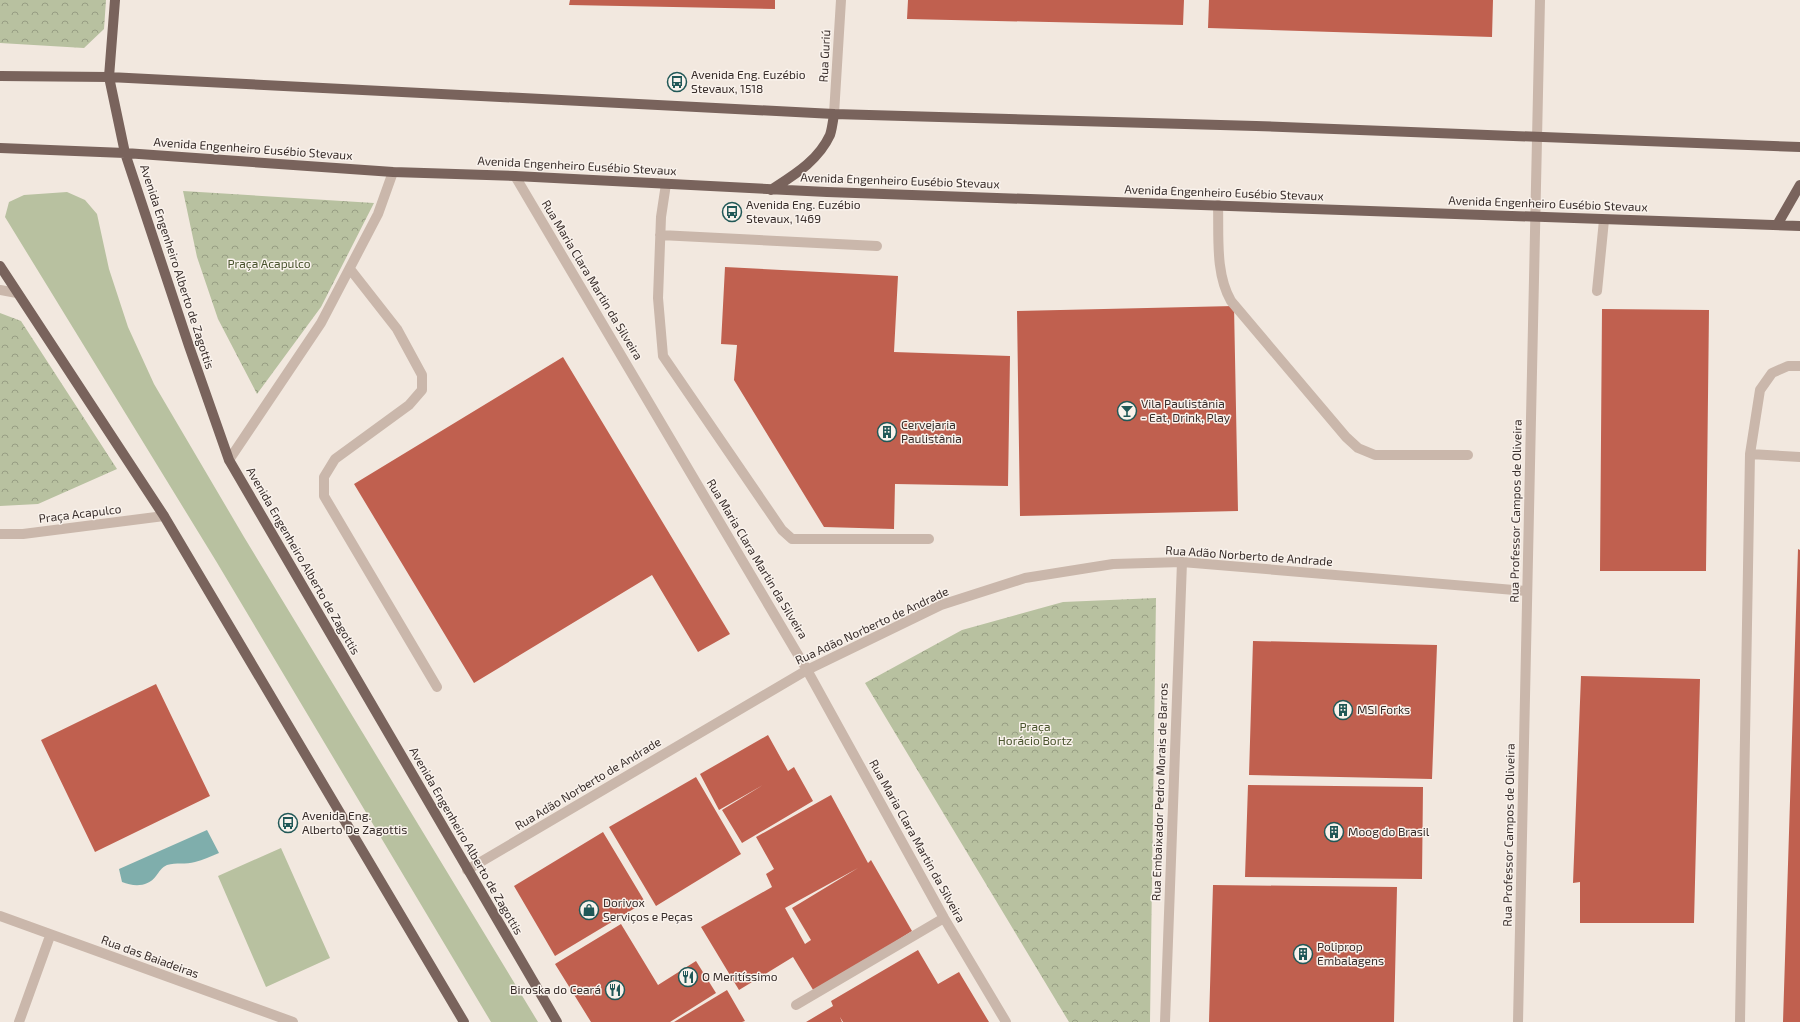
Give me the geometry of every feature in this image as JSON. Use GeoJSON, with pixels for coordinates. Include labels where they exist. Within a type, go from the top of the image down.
{"type":"FeatureCollection","features":[{"type":"Feature","properties":{"kind":"main road","name":"Avenida Engenheiro Alberto de Zagottis"},"geometry":{"type":"LineString","coordinates":[[115,0],[109,77],[125,153],[189,346],[229,460],[557,1022]]}},
{"type":"Feature","properties":{"kind":"main road"},"geometry":{"type":"LineString","coordinates":[[0,76],[109,77],[834,114],[1256,126],[1800,147]]}},
{"type":"Feature","properties":{"kind":"main road"},"geometry":{"type":"LineString","coordinates":[[771,190],[804,169],[821,150],[830,134],[834,114]]}},
{"type":"Feature","properties":{"kind":"main road","name":"Avenida Engenheiro Eusébio Stevaux"},"geometry":{"type":"LineString","coordinates":[[0,148],[125,153],[393,172],[515,176],[771,190],[1800,226]]}},
{"type":"Feature","properties":{"kind":"main road"},"geometry":{"type":"LineString","coordinates":[[1777,225],[1800,185]]}},
{"type":"Feature","properties":{"kind":"main road"},"geometry":{"type":"LineString","coordinates":[[0,266],[164,516],[464,1022]]}},
{"type":"Feature","properties":{"kind":"street","name":"Rua Guriú"},"geometry":{"type":"LineString","coordinates":[[834,114],[841,0]]}},
{"type":"Feature","properties":{"kind":"street","name":"Rua Professor Campos de Oliveira"},"geometry":{"type":"LineString","coordinates":[[1518,1022],[1540,0]]}},
{"type":"Feature","properties":{"kind":"street"},"geometry":{"type":"LineString","coordinates":[[229,460],[321,323],[378,214],[393,172]]}},
{"type":"Feature","properties":{"kind":"street","name":"Rua Maria Clara Martin da Silveira"},"geometry":{"type":"LineString","coordinates":[[515,176],[807,670],[944,918],[1006,1022]]}},
{"type":"Feature","properties":{"kind":"street"},"geometry":{"type":"LineString","coordinates":[[666,184],[660,235],[658,298],[663,356],[782,530],[792,539],[929,540]]}},
{"type":"Feature","properties":{"kind":"street"},"geometry":{"type":"LineString","coordinates":[[1218,205],[1220,263],[1227,294],[1231,301],[1346,438],[1358,448],[1374,455],[1468,455]]}},
{"type":"Feature","properties":{"kind":"street"},"geometry":{"type":"LineString","coordinates":[[1597,291],[1604,220]]}},
{"type":"Feature","properties":{"kind":"street"},"geometry":{"type":"LineString","coordinates":[[660,235],[877,246]]}},
{"type":"Feature","properties":{"kind":"street"},"geometry":{"type":"LineString","coordinates":[[350,269],[397,329],[422,375],[422,390],[409,405],[335,459],[324,476],[324,496],[437,687]]}},
{"type":"Feature","properties":{"kind":"street"},"geometry":{"type":"LineString","coordinates":[[0,290],[17,293]]}},
{"type":"Feature","properties":{"kind":"street"},"geometry":{"type":"LineString","coordinates":[[1740,1022],[1750,454],[1760,390],[1772,373],[1788,366],[1800,366]]}},
{"type":"Feature","properties":{"kind":"street"},"geometry":{"type":"LineString","coordinates":[[1750,454],[1800,457]]}},
{"type":"Feature","properties":{"kind":"street","name":"Praça Acapulco"},"geometry":{"type":"LineString","coordinates":[[0,534],[31,533],[164,516]]}},
{"type":"Feature","properties":{"kind":"street","name":"Rua Adão Norberto de Andrade"},"geometry":{"type":"LineString","coordinates":[[468,870],[807,670],[941,605],[1025,578],[1113,564],[1182,562],[1527,591]]}},
{"type":"Feature","properties":{"kind":"street","name":"Rua Embaixador Pedro Morais de Barros"},"geometry":{"type":"LineString","coordinates":[[1165,1022],[1182,562]]}},
{"type":"Feature","properties":{"kind":"street","name":"Rua das Baiadeiras"},"geometry":{"type":"LineString","coordinates":[[0,916],[50,936],[293,1022]]}},
{"type":"Feature","properties":{"kind":"street"},"geometry":{"type":"LineString","coordinates":[[796,1005],[944,918]]}},
{"type":"Feature","properties":{"kind":"street"},"geometry":{"type":"LineString","coordinates":[[19,1022],[50,936]]}},
{"type":"Feature","properties":{"kind":"green space"},"geometry":{"type":"Polygon","coordinates":[[[0,0],[106,0],[104,29],[84,48],[0,43],[0,0]]]}},
{"type":"Feature","properties":{"kind":"green space","name":"Praça Acapulco"},"geometry":{"type":"Polygon","coordinates":[[[183,191],[374,203],[321,307],[257,394],[218,319],[197,257],[183,191]]]}},
{"type":"Feature","properties":{"kind":"green space"},"geometry":{"type":"Polygon","coordinates":[[[67,192],[85,200],[97,214],[109,269],[128,327],[154,384],[244,537],[538,1022],[491,1022],[216,561],[5,217],[9,202],[24,195],[67,192]]]}},
{"type":"Feature","properties":{"kind":"green space"},"geometry":{"type":"Polygon","coordinates":[[[0,313],[21,321],[117,469],[38,504],[0,506],[0,313]]]}},
{"type":"Feature","properties":{"kind":"green space","name":"Praça Horácio Bortz"},"geometry":{"type":"Polygon","coordinates":[[[1156,598],[1150,1022],[1069,1022],[865,683],[962,630],[1063,602],[1156,598]]]}},
{"type":"Feature","properties":{"kind":"green space"},"geometry":{"type":"Polygon","coordinates":[[[281,848],[330,958],[266,987],[218,876],[281,848]]]}},
{"type":"Feature","properties":{"kind":"water"},"geometry":{"type":"Polygon","coordinates":[[[207,830],[219,853],[192,863],[167,865],[162,868],[153,880],[145,884],[131,885],[122,882],[119,869],[207,830]]]}},
{"type":"Feature","properties":{"kind":"building"},"geometry":{"type":"Polygon","coordinates":[[[570,0],[775,0],[775,9],[569,5],[570,0]]]}},
{"type":"Feature","properties":{"kind":"building"},"geometry":{"type":"Polygon","coordinates":[[[908,0],[1184,0],[1183,25],[907,19],[908,0]]]}},
{"type":"Feature","properties":{"kind":"building"},"geometry":{"type":"Polygon","coordinates":[[[1209,0],[1493,0],[1492,37],[1208,28],[1209,0]]]}},
{"type":"Feature","properties":{"kind":"building","name":"Cervejaria Paulistânia"},"geometry":{"type":"Polygon","coordinates":[[[725,267],[898,276],[894,352],[1010,356],[1008,486],[895,484],[894,529],[824,527],[734,380],[737,345],[721,344],[725,267]]]}},
{"type":"Feature","properties":{"kind":"building","name":"Vila Paulistânia - Eat, Drink, Play"},"geometry":{"type":"Polygon","coordinates":[[[1234,306],[1238,511],[1020,516],[1017,311],[1234,306]]]}},
{"type":"Feature","properties":{"kind":"building"},"geometry":{"type":"Polygon","coordinates":[[[1602,309],[1709,310],[1706,571],[1600,571],[1602,309]]]}},
{"type":"Feature","properties":{"kind":"building"},"geometry":{"type":"Polygon","coordinates":[[[563,357],[730,634],[698,652],[652,575],[474,683],[354,484],[563,357]]]}},
{"type":"Feature","properties":{"kind":"building"},"geometry":{"type":"Polygon","coordinates":[[[1798,549],[1800,550],[1800,1022],[1783,1022],[1798,549]]]}},
{"type":"Feature","properties":{"kind":"building","name":"MSI Forks"},"geometry":{"type":"Polygon","coordinates":[[[1253,641],[1437,645],[1432,779],[1249,775],[1253,641]]]}},
{"type":"Feature","properties":{"kind":"building"},"geometry":{"type":"Polygon","coordinates":[[[1581,676],[1700,679],[1694,923],[1580,923],[1580,882],[1573,883],[1581,676]]]}},
{"type":"Feature","properties":{"kind":"building"},"geometry":{"type":"Polygon","coordinates":[[[156,684],[210,796],[95,852],[41,740],[156,684]]]}},
{"type":"Feature","properties":{"kind":"building"},"geometry":{"type":"Polygon","coordinates":[[[768,735],[788,771],[794,767],[813,801],[742,843],[722,810],[763,785],[719,810],[700,774],[768,735]]]}},
{"type":"Feature","properties":{"kind":"building"},"geometry":{"type":"Polygon","coordinates":[[[696,777],[741,854],[656,906],[609,827],[696,777]]]}},
{"type":"Feature","properties":{"kind":"building","name":"Moog do Brasil"},"geometry":{"type":"Polygon","coordinates":[[[1248,785],[1423,787],[1422,879],[1245,877],[1248,785]]]}},
{"type":"Feature","properties":{"kind":"building"},"geometry":{"type":"Polygon","coordinates":[[[831,795],[868,863],[871,860],[912,931],[815,993],[793,957],[739,990],[701,927],[772,887],[766,874],[774,869],[756,837],[831,795]],[[858,868],[785,908],[805,944],[811,940],[792,908],[858,868]]]}},
{"type":"Feature","properties":{"kind":"building"},"geometry":{"type":"Polygon","coordinates":[[[603,832],[645,902],[555,956],[514,886],[603,832]]]}},
{"type":"Feature","properties":{"kind":"building","name":"Poliprop Embalagens"},"geometry":{"type":"Polygon","coordinates":[[[1213,885],[1397,887],[1394,1022],[1209,1022],[1213,885]]]}},
{"type":"Feature","properties":{"kind":"building"},"geometry":{"type":"Polygon","coordinates":[[[621,924],[658,985],[696,961],[716,993],[670,1022],[591,1022],[555,964],[621,924]]]}},
{"type":"Feature","properties":{"kind":"building"},"geometry":{"type":"Polygon","coordinates":[[[918,950],[938,984],[959,972],[989,1022],[843,1022],[840,1017],[842,1022],[806,1022],[833,1006],[831,1001],[918,950]]]}},
{"type":"Feature","properties":{"kind":"building"},"geometry":{"type":"Polygon","coordinates":[[[727,990],[745,1021],[674,1022],[727,990]]]}},
{"type":"Feature","properties":{"kind":"place","name":"Avenida Eng. Euzébio Stevaux, 1518"},"geometry":{"type":"Point","coordinates":[677,82]}},
{"type":"Feature","properties":{"kind":"place","name":"Avenida Eng. Euzébio Stevaux, 1469"},"geometry":{"type":"Point","coordinates":[732,212]}},
{"type":"Feature","properties":{"kind":"place","name":"Vila Paulistânia - Eat, Drink, Play"},"geometry":{"type":"Point","coordinates":[1127,411]}},
{"type":"Feature","properties":{"kind":"place","name":"Cervejaria Paulistânia"},"geometry":{"type":"Point","coordinates":[887,432]}},
{"type":"Feature","properties":{"kind":"place","name":"MSI Forks"},"geometry":{"type":"Point","coordinates":[1343,710]}},
{"type":"Feature","properties":{"kind":"place","name":"Avenida Eng. Alberto De Zagottis"},"geometry":{"type":"Point","coordinates":[288,823]}},
{"type":"Feature","properties":{"kind":"place","name":"Moog do Brasil"},"geometry":{"type":"Point","coordinates":[1334,832]}},
{"type":"Feature","properties":{"kind":"place","name":"Dorivox Serviços e Peças"},"geometry":{"type":"Point","coordinates":[589,910]}},
{"type":"Feature","properties":{"kind":"place","name":"Poliprop Embalagens"},"geometry":{"type":"Point","coordinates":[1303,954]}},
{"type":"Feature","properties":{"kind":"place","name":"O Meritíssimo"},"geometry":{"type":"Point","coordinates":[688,977]}},
{"type":"Feature","properties":{"kind":"place","name":"Biroska do Ceará"},"geometry":{"type":"Point","coordinates":[615,990]}}]}
